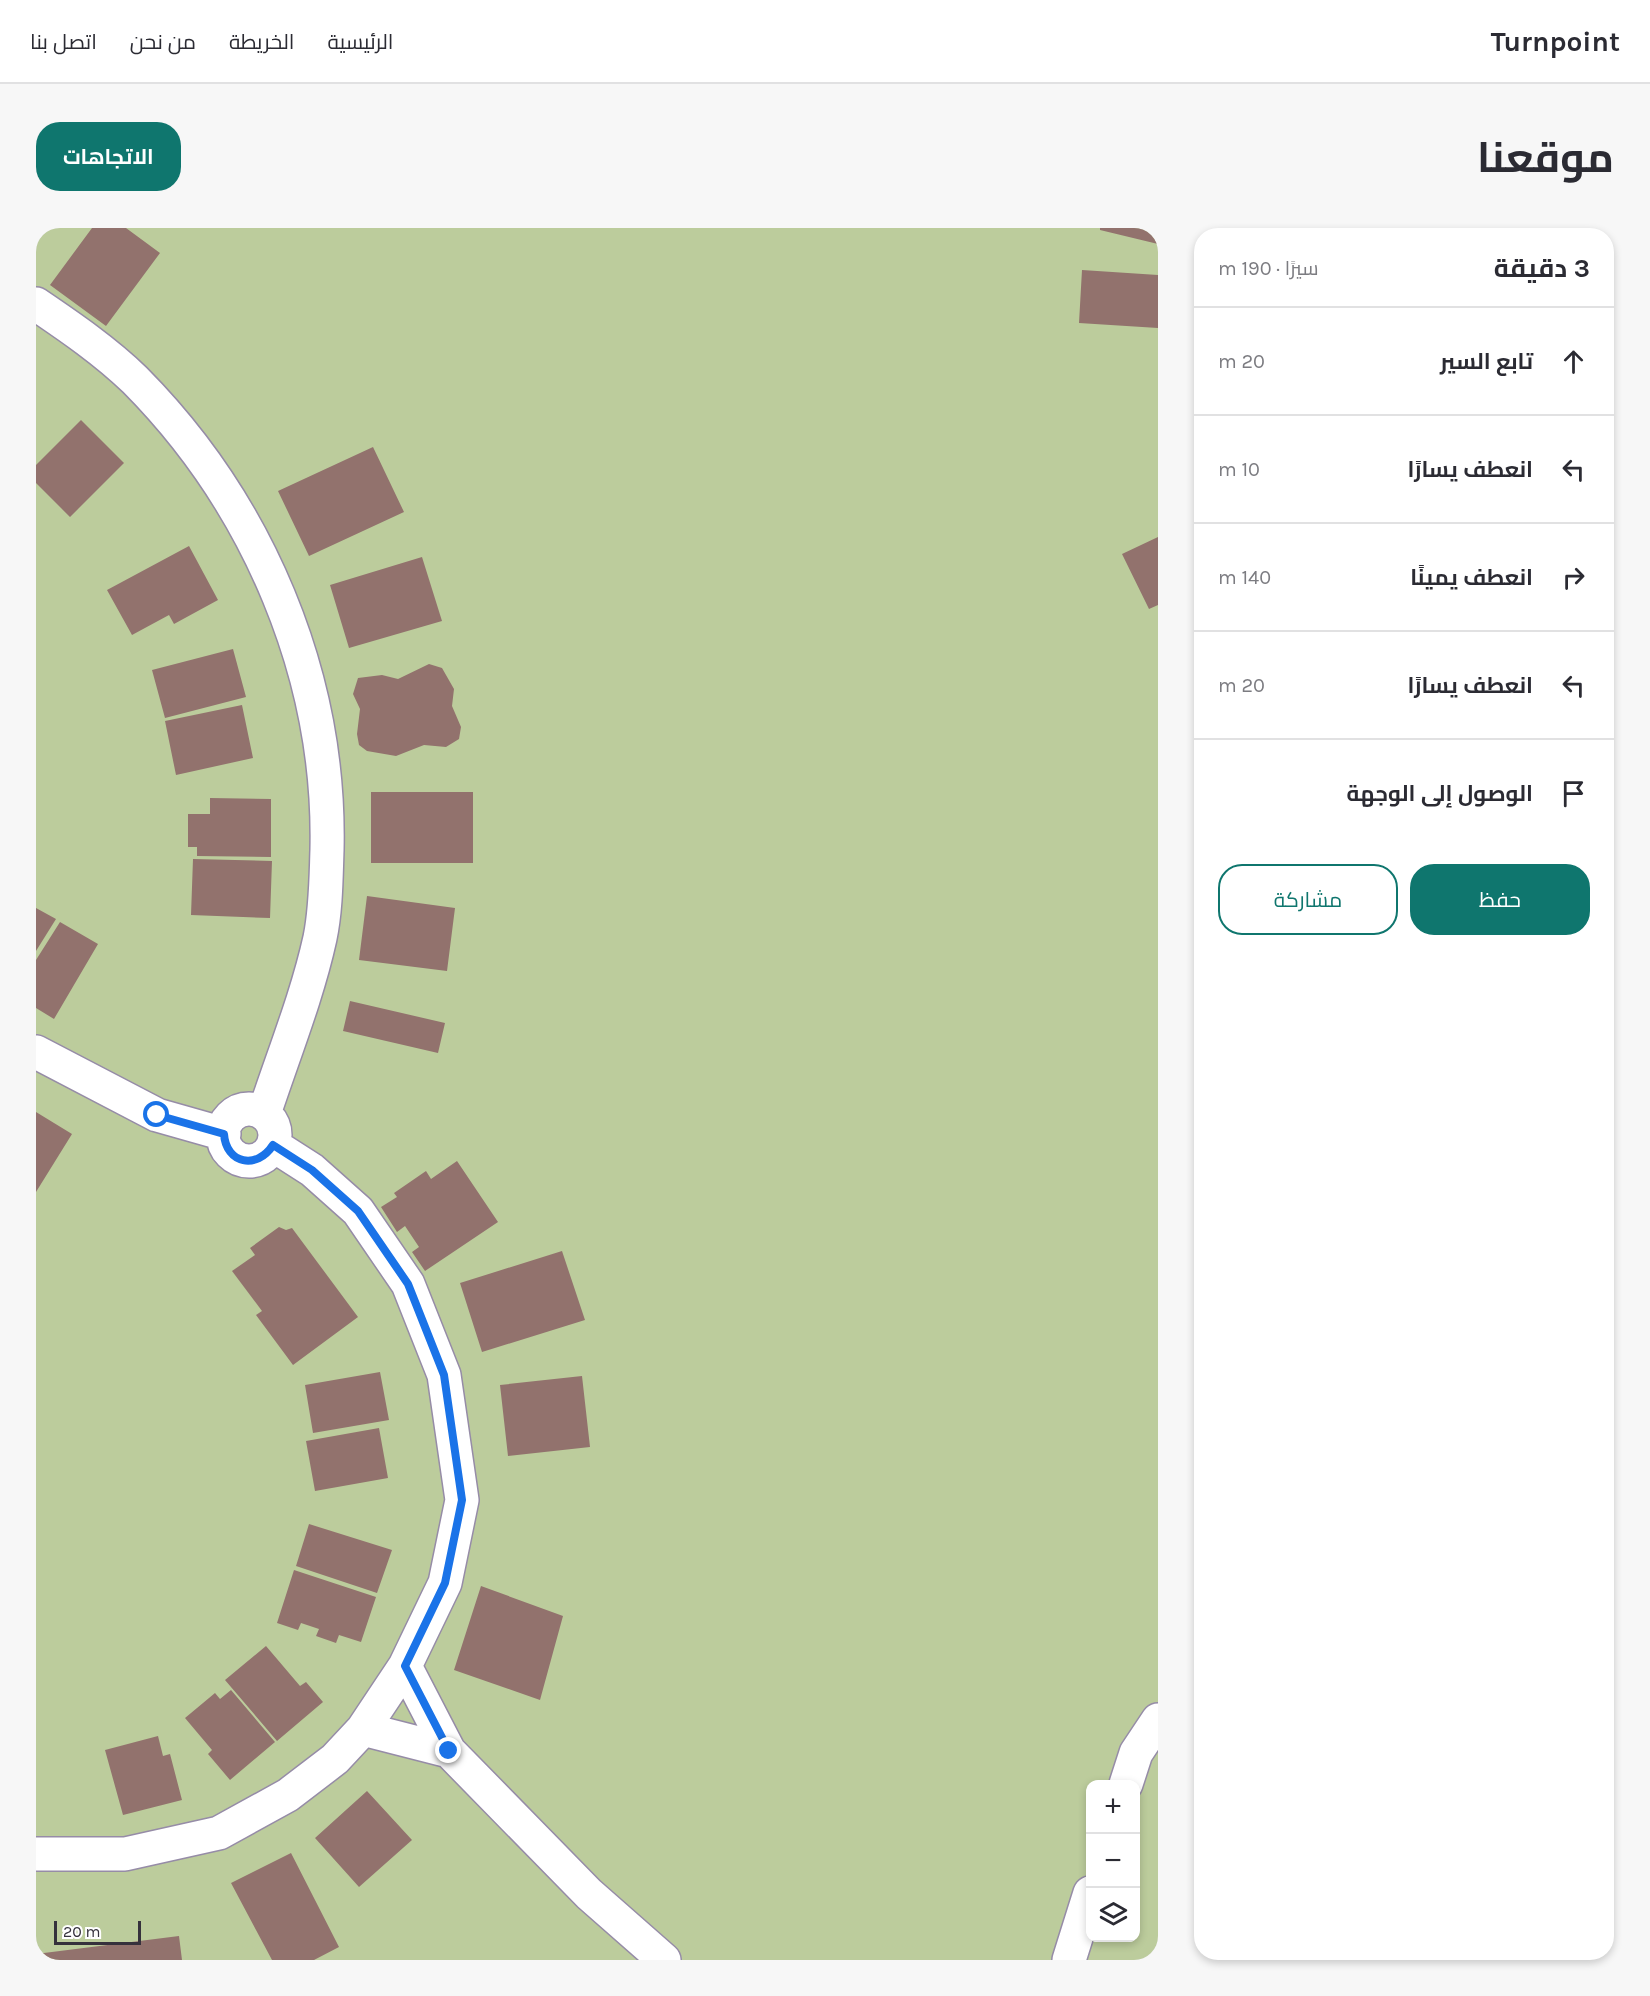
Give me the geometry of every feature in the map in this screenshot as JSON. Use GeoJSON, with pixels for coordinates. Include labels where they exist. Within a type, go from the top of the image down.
{"type":"FeatureCollection","features":[{"type":"Feature","properties":{"kind":"street"},"geometry":{"type":"LineString","coordinates":[[36,304],[77,332],[134,380],[182,433],[245,525],[272,577],[294,634],[312,698],[323,762],[328,824],[326,891],[317,949],[264,1114]]}},
{"type":"Feature","properties":{"kind":"street"},"geometry":{"type":"LineString","coordinates":[[36,1052],[157,1115],[224,1134]]}},
{"type":"Feature","properties":{"kind":"street"},"geometry":{"type":"LineString","coordinates":[[246,1109],[264,1114],[270,1119],[274,1128],[273,1145],[268,1153],[252,1161],[244,1160],[229,1150],[224,1142],[224,1134],[231,1117],[246,1109]]}},
{"type":"Feature","properties":{"kind":"street"},"geometry":{"type":"LineString","coordinates":[[36,1854],[125,1854],[219,1833],[288,1795],[335,1759],[363,1729],[405,1666],[445,1583],[462,1500],[444,1375],[408,1284],[358,1211],[312,1170],[273,1145]]}},
{"type":"Feature","properties":{"kind":"street"},"geometry":{"type":"LineString","coordinates":[[405,1666],[449,1751],[589,1894],[664,1960]]}},
{"type":"Feature","properties":{"kind":"street"},"geometry":{"type":"LineString","coordinates":[[1128,1780],[1136,1753],[1158,1720]]}},
{"type":"Feature","properties":{"kind":"street"},"geometry":{"type":"LineString","coordinates":[[363,1729],[449,1751]]}},
{"type":"Feature","properties":{"kind":"street"},"geometry":{"type":"LineString","coordinates":[[1069,1960],[1086,1906]]}},
{"type":"Feature","properties":{"kind":"green space"},"geometry":{"type":"Polygon","coordinates":[[[36,228],[1158,228],[1158,1960],[36,1960],[36,228]]]}},
{"type":"Feature","properties":{"kind":"building"},"geometry":{"type":"Polygon","coordinates":[[[92,228],[126,228],[160,253],[106,326],[50,285],[92,228]]]}},
{"type":"Feature","properties":{"kind":"building"},"geometry":{"type":"Polygon","coordinates":[[[1100,228],[1158,228],[1158,244],[1100,230],[1100,228]]]}},
{"type":"Feature","properties":{"kind":"building"},"geometry":{"type":"Polygon","coordinates":[[[1082,270],[1158,275],[1158,328],[1079,323],[1082,270]]]}},
{"type":"Feature","properties":{"kind":"building"},"geometry":{"type":"Polygon","coordinates":[[[81,420],[124,463],[70,517],[36,483],[36,465],[81,420]]]}},
{"type":"Feature","properties":{"kind":"building"},"geometry":{"type":"Polygon","coordinates":[[[373,447],[404,512],[309,556],[278,491],[373,447]]]}},
{"type":"Feature","properties":{"kind":"building"},"geometry":{"type":"Polygon","coordinates":[[[1158,537],[1158,605],[1149,609],[1122,554],[1158,537]]]}},
{"type":"Feature","properties":{"kind":"building"},"geometry":{"type":"Polygon","coordinates":[[[189,546],[218,600],[174,624],[169,615],[132,635],[107,590],[189,546]]]}},
{"type":"Feature","properties":{"kind":"building"},"geometry":{"type":"Polygon","coordinates":[[[422,557],[442,621],[349,648],[330,585],[422,557]]]}},
{"type":"Feature","properties":{"kind":"building"},"geometry":{"type":"Polygon","coordinates":[[[233,649],[246,697],[165,718],[152,670],[233,649]]]}},
{"type":"Feature","properties":{"kind":"building"},"geometry":{"type":"Polygon","coordinates":[[[429,664],[442,668],[454,689],[452,706],[461,727],[459,739],[446,747],[424,745],[396,756],[367,751],[359,745],[357,734],[360,709],[353,694],[358,678],[382,675],[398,679],[429,664]]]}},
{"type":"Feature","properties":{"kind":"building"},"geometry":{"type":"Polygon","coordinates":[[[242,705],[253,758],[176,775],[165,721],[242,705]]]}},
{"type":"Feature","properties":{"kind":"building"},"geometry":{"type":"Polygon","coordinates":[[[371,792],[473,792],[473,863],[371,863],[371,792]]]}},
{"type":"Feature","properties":{"kind":"building"},"geometry":{"type":"Polygon","coordinates":[[[210,798],[271,799],[271,857],[197,856],[197,847],[188,847],[188,814],[210,814],[210,798]]]}},
{"type":"Feature","properties":{"kind":"building"},"geometry":{"type":"Polygon","coordinates":[[[193,859],[272,861],[270,918],[191,915],[193,859]]]}},
{"type":"Feature","properties":{"kind":"building"},"geometry":{"type":"Polygon","coordinates":[[[367,896],[455,908],[447,971],[359,960],[367,896]]]}},
{"type":"Feature","properties":{"kind":"building"},"geometry":{"type":"Polygon","coordinates":[[[36,908],[56,919],[36,951],[36,908]]]}},
{"type":"Feature","properties":{"kind":"building"},"geometry":{"type":"Polygon","coordinates":[[[60,922],[98,944],[54,1019],[36,1008],[36,960],[60,922]]]}},
{"type":"Feature","properties":{"kind":"building"},"geometry":{"type":"Polygon","coordinates":[[[350,1001],[445,1023],[438,1053],[343,1031],[350,1001]]]}},
{"type":"Feature","properties":{"kind":"building"},"geometry":{"type":"Polygon","coordinates":[[[36,1112],[72,1134],[36,1192],[36,1112]]]}},
{"type":"Feature","properties":{"kind":"building"},"geometry":{"type":"Polygon","coordinates":[[[457,1161],[498,1222],[425,1271],[412,1252],[419,1247],[405,1226],[397,1232],[381,1207],[397,1197],[394,1193],[426,1171],[431,1179],[457,1161]]]}},
{"type":"Feature","properties":{"kind":"building"},"geometry":{"type":"Polygon","coordinates":[[[279,1227],[286,1230],[292,1228],[358,1317],[293,1365],[256,1315],[262,1311],[232,1271],[255,1255],[250,1248],[279,1227]]]}},
{"type":"Feature","properties":{"kind":"building"},"geometry":{"type":"Polygon","coordinates":[[[562,1251],[585,1320],[482,1352],[460,1283],[562,1251]]]}},
{"type":"Feature","properties":{"kind":"building"},"geometry":{"type":"Polygon","coordinates":[[[380,1372],[389,1420],[313,1433],[305,1385],[380,1372]]]}},
{"type":"Feature","properties":{"kind":"building"},"geometry":{"type":"Polygon","coordinates":[[[582,1376],[590,1447],[508,1456],[500,1385],[582,1376]]]}},
{"type":"Feature","properties":{"kind":"building"},"geometry":{"type":"Polygon","coordinates":[[[379,1428],[388,1478],[315,1491],[306,1441],[379,1428]]]}},
{"type":"Feature","properties":{"kind":"building"},"geometry":{"type":"Polygon","coordinates":[[[309,1524],[392,1550],[377,1593],[296,1566],[309,1524]]]}},
{"type":"Feature","properties":{"kind":"building"},"geometry":{"type":"Polygon","coordinates":[[[294,1570],[376,1597],[361,1642],[339,1635],[336,1643],[316,1636],[319,1629],[301,1623],[298,1630],[277,1623],[294,1570]]]}},
{"type":"Feature","properties":{"kind":"building"},"geometry":{"type":"Polygon","coordinates":[[[481,1586],[563,1616],[540,1700],[454,1670],[481,1586]]]}},
{"type":"Feature","properties":{"kind":"building"},"geometry":{"type":"Polygon","coordinates":[[[266,1646],[300,1686],[306,1682],[323,1702],[277,1741],[225,1680],[266,1646]]]}},
{"type":"Feature","properties":{"kind":"building"},"geometry":{"type":"Polygon","coordinates":[[[231,1690],[275,1742],[230,1780],[208,1754],[212,1750],[185,1718],[215,1693],[220,1699],[231,1690]]]}},
{"type":"Feature","properties":{"kind":"building"},"geometry":{"type":"Polygon","coordinates":[[[158,1736],[163,1756],[170,1754],[182,1800],[123,1815],[105,1750],[158,1736]]]}},
{"type":"Feature","properties":{"kind":"building"},"geometry":{"type":"Polygon","coordinates":[[[367,1791],[412,1840],[359,1887],[315,1838],[367,1791]]]}},
{"type":"Feature","properties":{"kind":"building"},"geometry":{"type":"Polygon","coordinates":[[[291,1853],[339,1947],[314,1960],[272,1960],[231,1883],[291,1853]]]}},
{"type":"Feature","properties":{"kind":"building"},"geometry":{"type":"Polygon","coordinates":[[[179,1936],[182,1960],[36,1960],[36,1954],[179,1936]]]}},
{"type":"Feature","properties":{"kind":"route"},"geometry":{"type":"LineString","coordinates":[[157,1115],[224,1134],[224,1142],[229,1150],[244,1160],[252,1161],[261,1158],[273,1145],[312,1170],[358,1211],[408,1284],[444,1375],[462,1500],[445,1583],[405,1666],[449,1751]]}}]}
